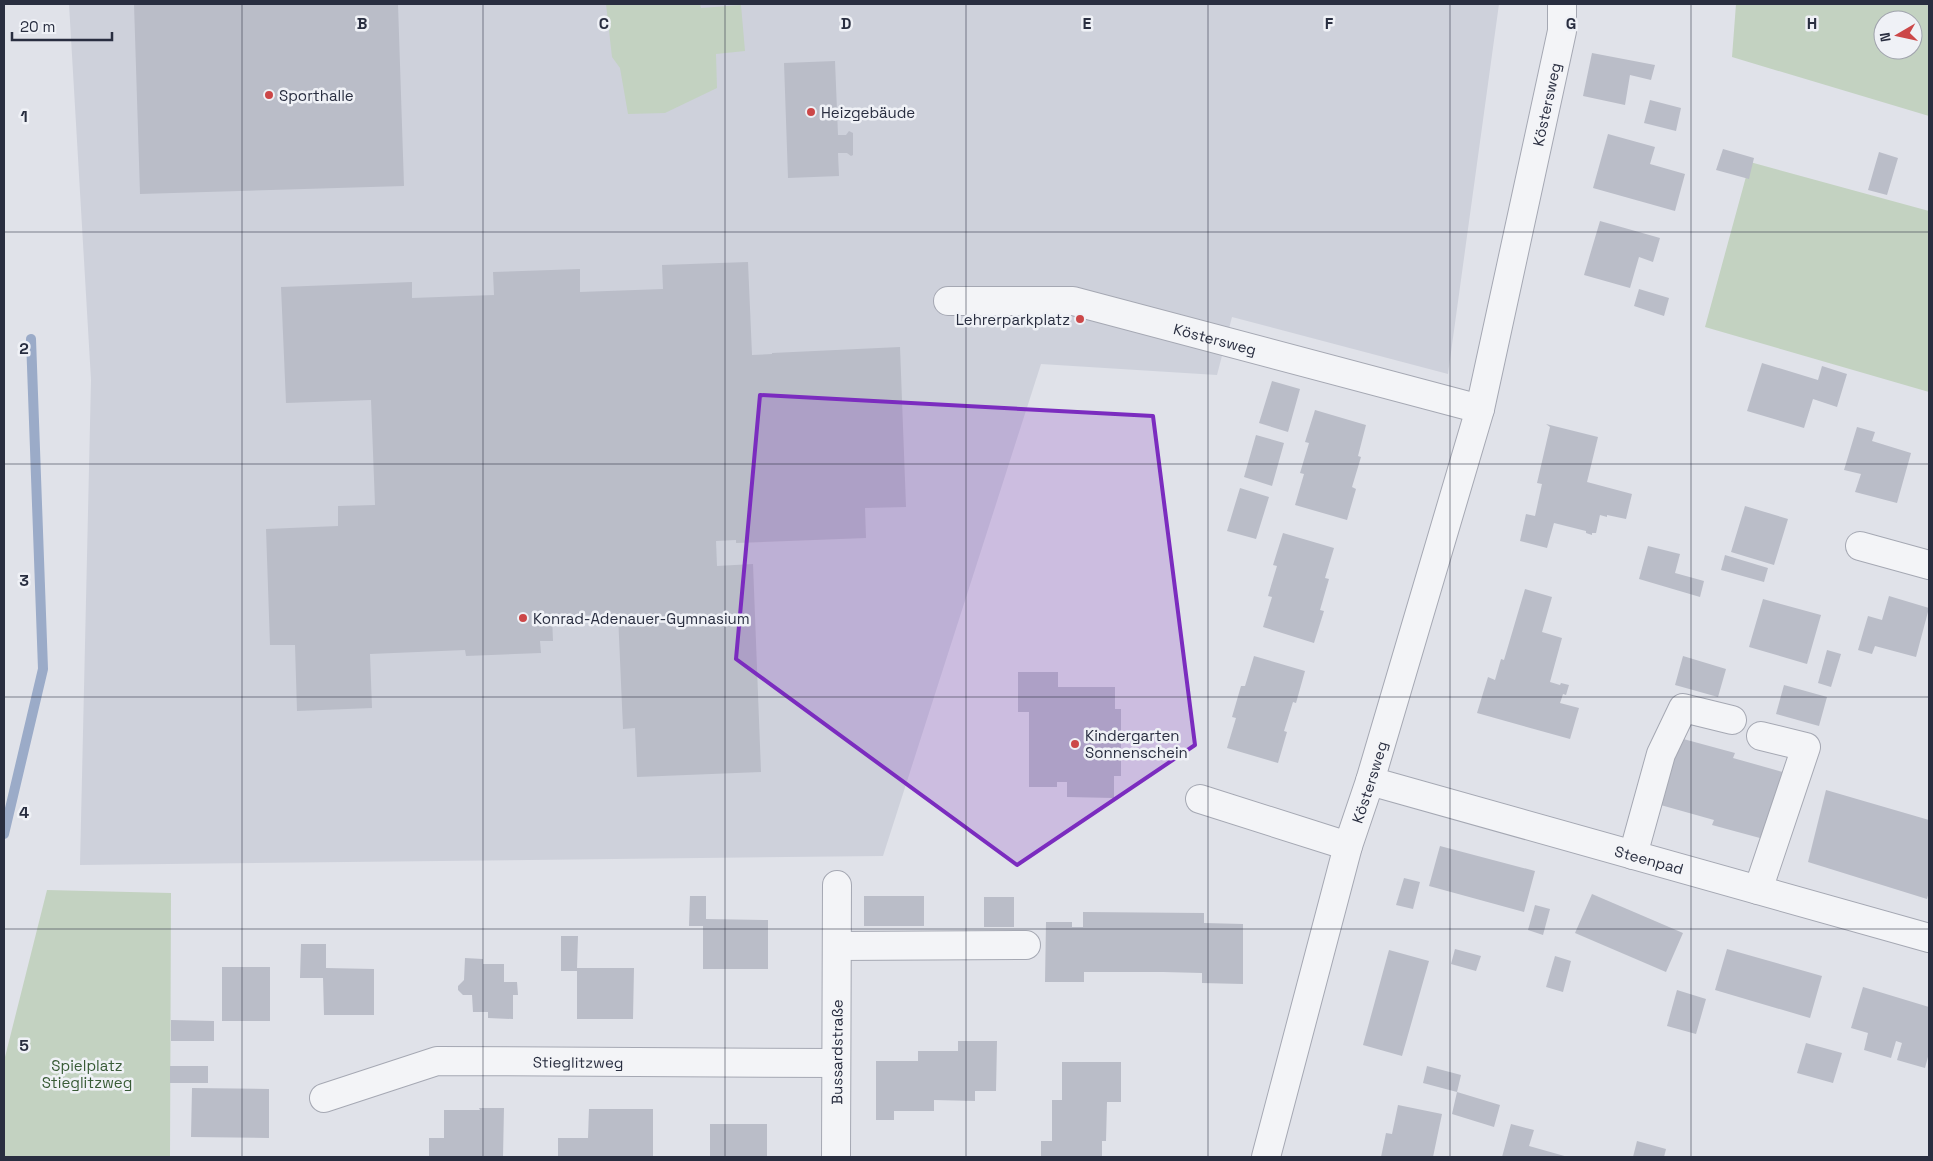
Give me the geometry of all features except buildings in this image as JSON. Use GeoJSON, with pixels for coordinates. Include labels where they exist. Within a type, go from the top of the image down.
{"type":"FeatureCollection","features":[{"type":"Feature","properties":{"kind":"street","name":"Köstersweg"},"geometry":{"type":"LineString","coordinates":[[1266,1157],[1348,846],[1370,781],[1480,409],[1562,31],[1562,4]]}},
{"type":"Feature","properties":{"kind":"street","name":"Köstersweg"},"geometry":{"type":"LineString","coordinates":[[948,301],[1073,301],[1480,409]]}},
{"type":"Feature","properties":{"kind":"street"},"geometry":{"type":"LineString","coordinates":[[1860,546],[1929,565]]}},
{"type":"Feature","properties":{"kind":"street"},"geometry":{"type":"LineString","coordinates":[[1633,855],[1661,754],[1683,708],[1732,720]]}},
{"type":"Feature","properties":{"kind":"street"},"geometry":{"type":"LineString","coordinates":[[1758,890],[1806,747],[1761,736]]}},
{"type":"Feature","properties":{"kind":"street","name":"Steenpad"},"geometry":{"type":"LineString","coordinates":[[1370,781],[1929,938]]}},
{"type":"Feature","properties":{"kind":"street"},"geometry":{"type":"LineString","coordinates":[[1200,799],[1348,846]]}},
{"type":"Feature","properties":{"kind":"street","name":"Bussardstraße"},"geometry":{"type":"LineString","coordinates":[[836,1157],[837,885]]}},
{"type":"Feature","properties":{"kind":"street"},"geometry":{"type":"LineString","coordinates":[[837,946],[1026,945]]}},
{"type":"Feature","properties":{"kind":"street","name":"Stieglitzweg"},"geometry":{"type":"LineString","coordinates":[[324,1098],[437,1061],[836,1063]]}},
{"type":"Feature","properties":{"kind":"highlighted area"},"geometry":{"type":"Polygon","coordinates":[[[760,395],[1153,416],[1195,745],[1017,865],[736,659],[760,395]]]}},
{"type":"Feature","properties":{"kind":"shaded area","name":"Konrad-Adenauer-Gymnasium"},"geometry":{"type":"Polygon","coordinates":[[[69,4],[1499,4],[1448,374],[1232,317],[1217,375],[1041,364],[883,856],[80,865],[91,380],[69,4]]]}},
{"type":"Feature","properties":{"kind":"green space"},"geometry":{"type":"Polygon","coordinates":[[[606,4],[700,4],[701,8],[741,5],[745,51],[716,54],[717,88],[665,113],[628,114],[620,68],[612,57],[606,4]]]}},
{"type":"Feature","properties":{"kind":"green space"},"geometry":{"type":"Polygon","coordinates":[[[1736,4],[1929,4],[1929,116],[1732,57],[1736,4]]]}},
{"type":"Feature","properties":{"kind":"green space"},"geometry":{"type":"Polygon","coordinates":[[[1750,162],[1929,211],[1929,392],[1705,327],[1750,162]]]}},
{"type":"Feature","properties":{"kind":"green space","name":"Spielplatz Stieglitzweg"},"geometry":{"type":"Polygon","coordinates":[[[47,890],[171,893],[170,1157],[4,1157],[4,1061],[47,890]]]}},
{"type":"Feature","properties":{"kind":"waterway"},"geometry":{"type":"LineString","coordinates":[[4,834],[43,669],[31,339]]}},
{"type":"Feature","properties":{"kind":"place","name":"Sporthalle"},"geometry":{"type":"Point","coordinates":[269,95]}},
{"type":"Feature","properties":{"kind":"place","name":"Heizgebäude"},"geometry":{"type":"Point","coordinates":[811,112]}},
{"type":"Feature","properties":{"kind":"place","name":"Lehrerparkplatz"},"geometry":{"type":"Point","coordinates":[1080,319]}},
{"type":"Feature","properties":{"kind":"place","name":"Konrad-Adenauer-Gymnasium"},"geometry":{"type":"Point","coordinates":[523,618]}},
{"type":"Feature","properties":{"kind":"place","name":"Kindergarten Sonnenschein"},"geometry":{"type":"Point","coordinates":[1075,744]}}]}
